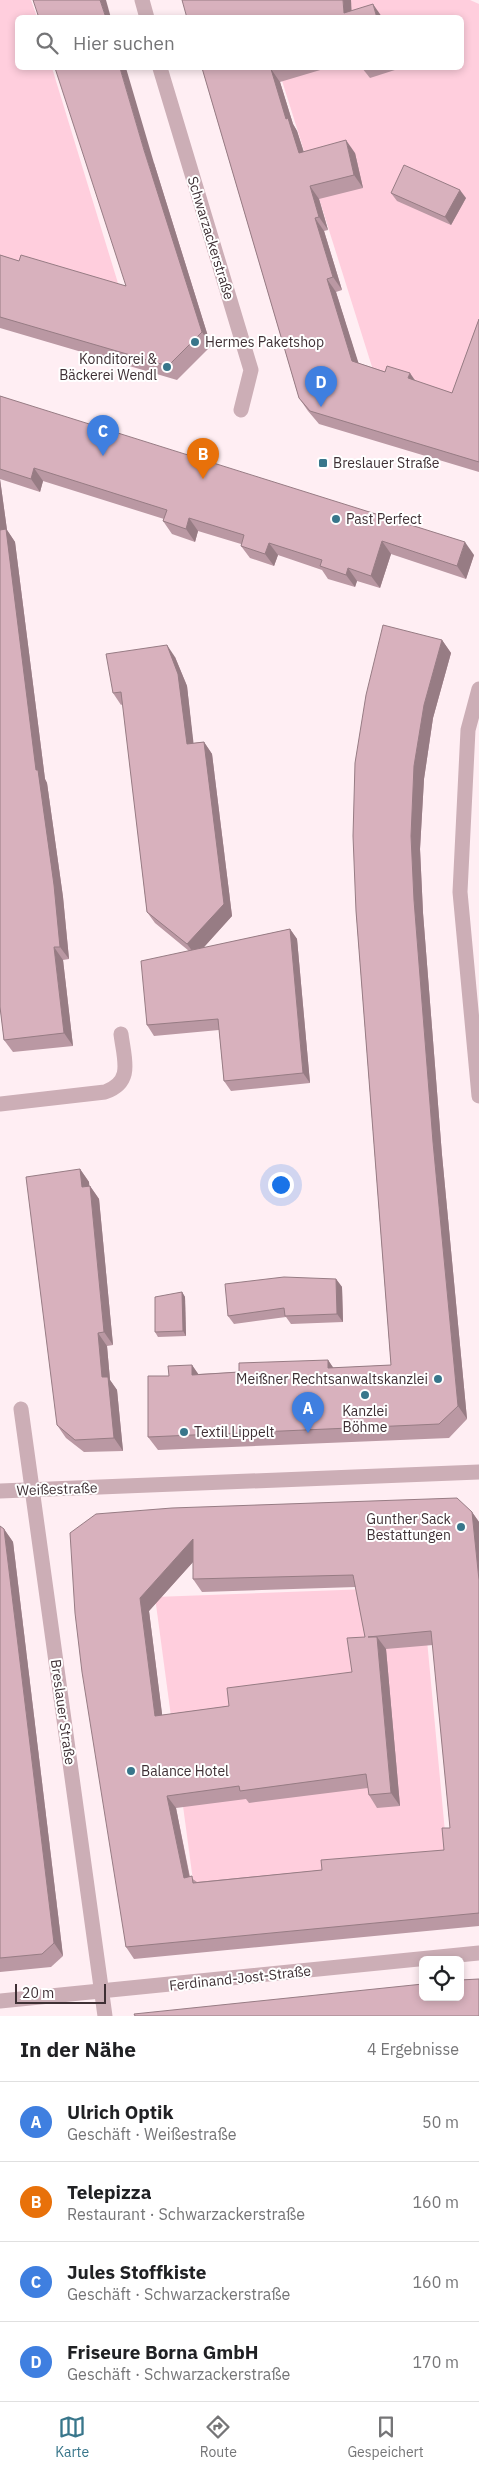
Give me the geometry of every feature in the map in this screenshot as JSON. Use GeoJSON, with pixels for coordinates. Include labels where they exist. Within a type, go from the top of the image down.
{"type":"FeatureCollection","features":[{"type":"Feature","properties":{"kind":"street"},"geometry":{"type":"LineString","coordinates":[[142,0],[146,15]]}},
{"type":"Feature","properties":{"kind":"street","name":"Schwarzackerstraße"},"geometry":{"type":"LineString","coordinates":[[161,70],[250,370],[241,410]]}},
{"type":"Feature","properties":{"kind":"street"},"geometry":{"type":"LineString","coordinates":[[479,689],[468,730],[460,892],[479,1096]]}},
{"type":"Feature","properties":{"kind":"street"},"geometry":{"type":"LineString","coordinates":[[0,1104],[104,1092],[117,1088],[123,1081],[125,1071],[121,1034]]}},
{"type":"Feature","properties":{"kind":"street","name":"Breslauer Straße"},"geometry":{"type":"LineString","coordinates":[[21,1409],[105,2016]]}},
{"type":"Feature","properties":{"kind":"street","name":"Weißestraße"},"geometry":{"type":"LineString","coordinates":[[0,1491],[479,1472]]}},
{"type":"Feature","properties":{"kind":"street","name":"Ferdinand-Jost-Straße"},"geometry":{"type":"LineString","coordinates":[[0,2001],[479,1954]]}},
{"type":"Feature","properties":{"kind":"shaded area"},"geometry":{"type":"Polygon","coordinates":[[[0,0],[31,0],[36,15],[15,15],[15,70],[53,70],[121,293],[0,256],[0,0]]]}},
{"type":"Feature","properties":{"kind":"shaded area"},"geometry":{"type":"Polygon","coordinates":[[[257,0],[470,0],[479,4],[479,344],[459,397],[373,370],[279,70],[464,70],[464,15],[262,15],[257,0]]]}},
{"type":"Feature","properties":{"kind":"shaded area"},"geometry":{"type":"Polygon","coordinates":[[[422,1587],[448,1864],[194,1888],[155,1597],[422,1587]]]}},
{"type":"Feature","properties":{"kind":"building"},"geometry":{"type":"Polygon","coordinates":[[[33,0],[100,0],[105,15],[38,15],[33,0]]]}},
{"type":"Feature","properties":{"kind":"building"},"geometry":{"type":"Polygon","coordinates":[[[182,0],[343,0],[344,13],[373,4],[376,15],[186,15],[182,0]]]}},
{"type":"Feature","properties":{"kind":"building"},"geometry":{"type":"Polygon","coordinates":[[[56,70],[121,70],[202,332],[168,366],[0,317],[0,255],[19,261],[21,255],[126,286],[56,70]]]}},
{"type":"Feature","properties":{"kind":"building"},"geometry":{"type":"Polygon","coordinates":[[[203,70],[271,70],[286,119],[288,118],[299,153],[346,140],[354,175],[310,186],[319,217],[315,218],[333,277],[327,279],[352,361],[385,372],[387,366],[410,373],[408,378],[452,393],[479,319],[479,462],[310,411],[299,398],[203,70]]]}},
{"type":"Feature","properties":{"kind":"building"},"geometry":{"type":"Polygon","coordinates":[[[404,165],[460,190],[445,217],[391,193],[404,165]]]}},
{"type":"Feature","properties":{"kind":"building"},"geometry":{"type":"Polygon","coordinates":[[[0,396],[465,542],[457,566],[382,541],[371,576],[348,568],[346,575],[320,566],[322,560],[269,543],[265,554],[241,546],[244,535],[189,518],[186,529],[163,521],[167,510],[34,468],[31,479],[0,469],[0,396]]]}},
{"type":"Feature","properties":{"kind":"building"},"geometry":{"type":"Polygon","coordinates":[[[6,529],[36,770],[38,770],[54,885],[60,947],[54,947],[64,1033],[4,1040],[0,1007],[0,530],[6,529]]]}},
{"type":"Feature","properties":{"kind":"building"},"geometry":{"type":"Polygon","coordinates":[[[383,625],[442,640],[424,705],[414,766],[411,836],[414,900],[433,1142],[458,1406],[439,1424],[148,1437],[148,1376],[169,1376],[168,1366],[192,1365],[192,1375],[239,1372],[239,1363],[328,1360],[328,1368],[391,1365],[356,911],[353,836],[355,763],[366,695],[383,625]]]}},
{"type":"Feature","properties":{"kind":"building"},"geometry":{"type":"Polygon","coordinates":[[[167,645],[178,674],[187,744],[204,742],[224,904],[187,944],[147,912],[121,692],[113,693],[106,654],[167,645]]]}},
{"type":"Feature","properties":{"kind":"building"},"geometry":{"type":"Polygon","coordinates":[[[290,929],[303,1073],[224,1081],[218,1019],[147,1025],[141,961],[290,929]]]}},
{"type":"Feature","properties":{"kind":"building"},"geometry":{"type":"Polygon","coordinates":[[[80,1169],[82,1187],[90,1186],[104,1332],[98,1333],[102,1377],[108,1377],[114,1438],[75,1440],[57,1425],[26,1177],[80,1169]]]}},
{"type":"Feature","properties":{"kind":"building"},"geometry":{"type":"Polygon","coordinates":[[[284,1277],[336,1279],[337,1314],[285,1316],[284,1308],[228,1316],[225,1284],[284,1277]]]}},
{"type":"Feature","properties":{"kind":"building"},"geometry":{"type":"Polygon","coordinates":[[[182,1292],[183,1331],[155,1332],[155,1297],[182,1292]]]}},
{"type":"Feature","properties":{"kind":"building"},"geometry":{"type":"Polygon","coordinates":[[[457,1498],[472,1512],[479,1580],[479,1913],[126,1947],[82,1672],[75,1613],[70,1533],[96,1514],[172,1508],[457,1498]],[[193,1539],[140,1598],[155,1716],[229,1706],[227,1688],[352,1672],[347,1638],[365,1637],[353,1575],[193,1579],[193,1539]],[[431,1631],[368,1637],[377,1637],[391,1793],[369,1795],[366,1774],[240,1791],[239,1786],[167,1796],[184,1878],[192,1876],[193,1883],[322,1870],[321,1860],[444,1850],[442,1828],[450,1828],[431,1631]]]}},
{"type":"Feature","properties":{"kind":"building"},"geometry":{"type":"Polygon","coordinates":[[[0,1526],[4,1529],[54,1943],[42,1954],[0,1958],[0,1526]]]}},
{"type":"Feature","properties":{"kind":"building"},"geometry":{"type":"Polygon","coordinates":[[[479,1979],[479,2016],[135,2016],[134,2014],[419,1984],[419,2001],[464,2001],[464,1980],[479,1979]]]}},
{"type":"Feature","properties":{"kind":"place","name":"Hermes Paketshop"},"geometry":{"type":"Point","coordinates":[195,342]}},
{"type":"Feature","properties":{"kind":"place","name":"Konditorei & Bäckerei Wendl"},"geometry":{"type":"Point","coordinates":[167,367]}},
{"type":"Feature","properties":{"kind":"place","name":"Friseure Borna GmbH"},"geometry":{"type":"Point","coordinates":[321,407]}},
{"type":"Feature","properties":{"kind":"place","name":"Jules Stoffkiste"},"geometry":{"type":"Point","coordinates":[103,456]}},
{"type":"Feature","properties":{"kind":"place","name":"Breslauer Straße"},"geometry":{"type":"Point","coordinates":[323,463]}},
{"type":"Feature","properties":{"kind":"place","name":"Telepizza"},"geometry":{"type":"Point","coordinates":[203,479]}},
{"type":"Feature","properties":{"kind":"place","name":"Past Perfect"},"geometry":{"type":"Point","coordinates":[336,519]}},
{"type":"Feature","properties":{"kind":"place","name":"Meißner Rechtsanwaltskanzlei"},"geometry":{"type":"Point","coordinates":[438,1379]}},
{"type":"Feature","properties":{"kind":"place","name":"Kanzlei Böhme"},"geometry":{"type":"Point","coordinates":[365,1395]}},
{"type":"Feature","properties":{"kind":"place","name":"Textil Lippelt"},"geometry":{"type":"Point","coordinates":[184,1432]}},
{"type":"Feature","properties":{"kind":"place","name":"Ulrich Optik"},"geometry":{"type":"Point","coordinates":[308,1433]}},
{"type":"Feature","properties":{"kind":"place","name":"Gunther Sack Bestattungen"},"geometry":{"type":"Point","coordinates":[461,1527]}},
{"type":"Feature","properties":{"kind":"place","name":"Balance Hotel"},"geometry":{"type":"Point","coordinates":[131,1771]}}]}
